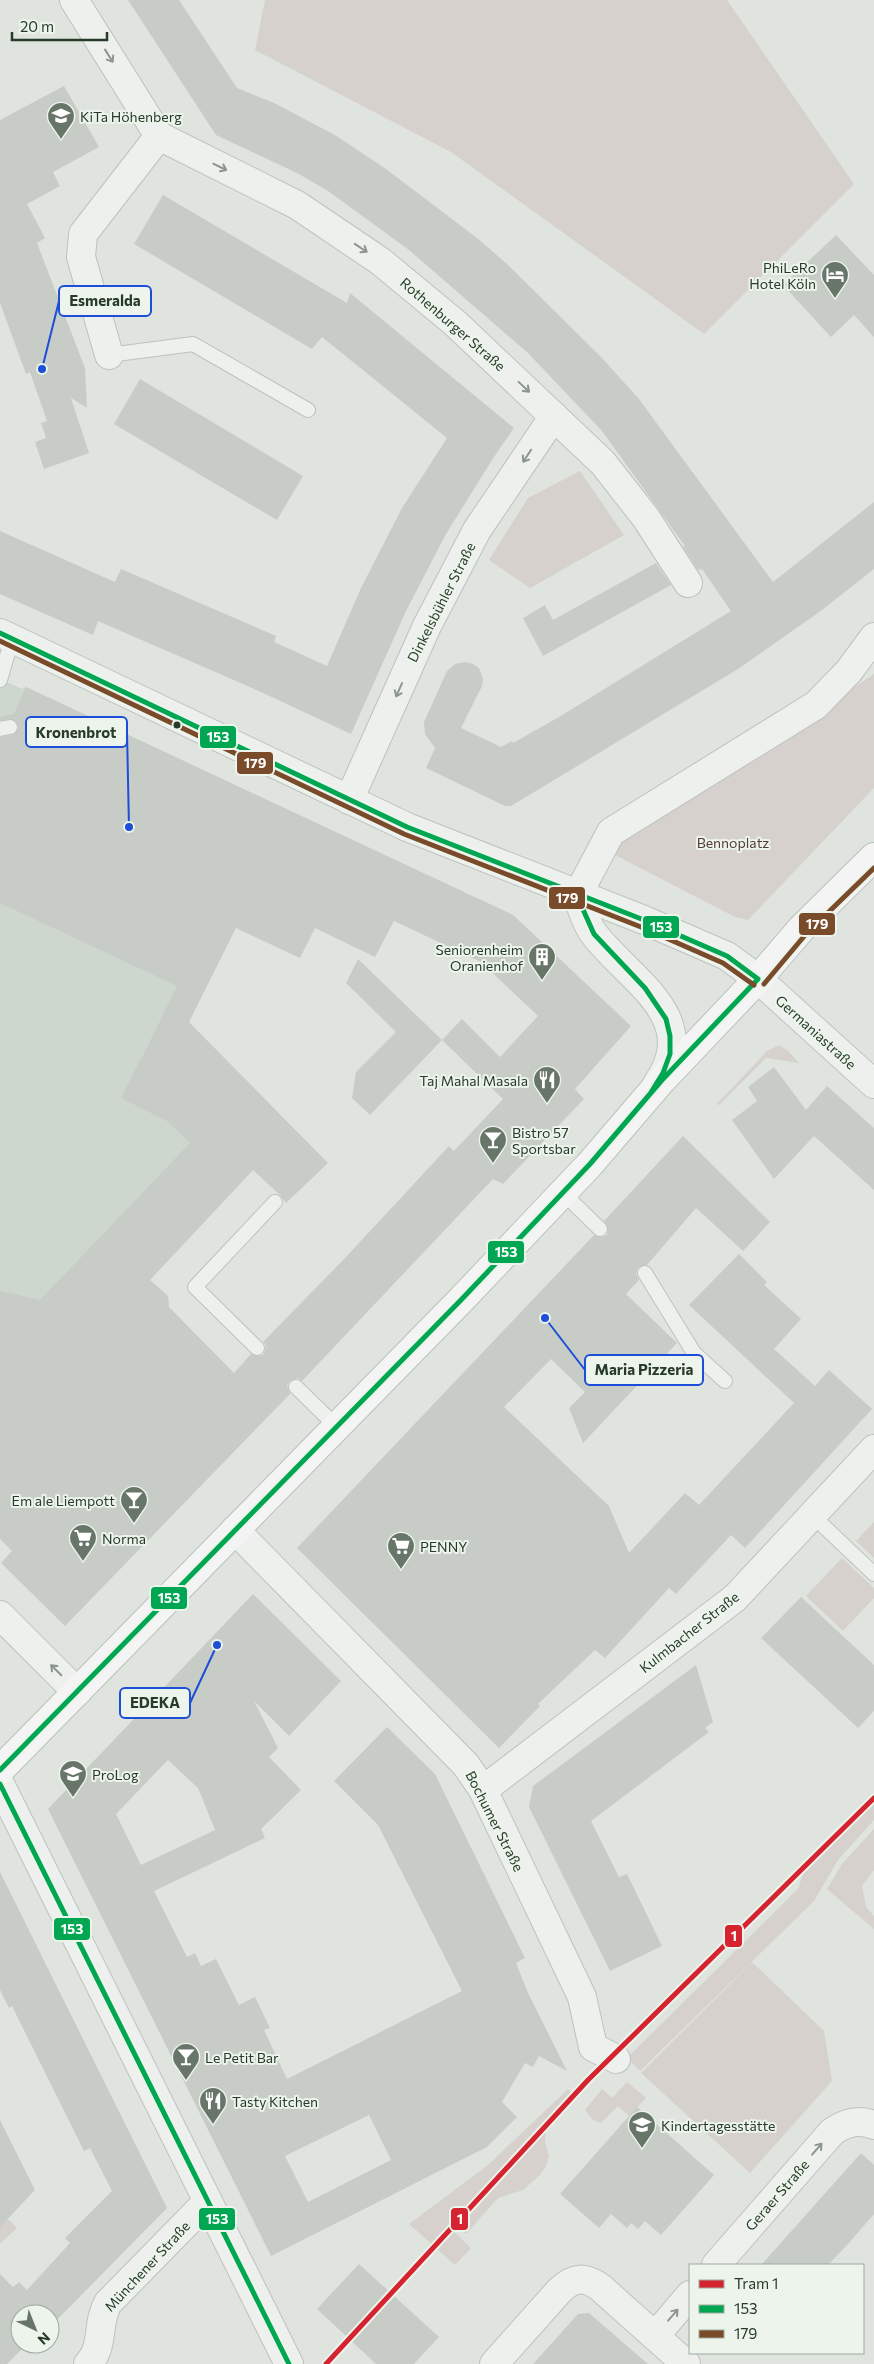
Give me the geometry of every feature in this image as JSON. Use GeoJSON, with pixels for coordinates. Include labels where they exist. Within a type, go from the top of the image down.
{"type":"FeatureCollection","features":[{"type":"Feature","properties":{"kind":"main road"},"geometry":{"type":"LineString","coordinates":[[0,1770],[563,1193],[612,1140],[653,1091],[758,979],[800,929],[874,857]]}},
{"type":"Feature","properties":{"kind":"street"},"geometry":{"type":"LineString","coordinates":[[74,0],[159,136],[83,234],[80,257],[109,355]]}},
{"type":"Feature","properties":{"kind":"street","name":"Rothenburger Straße"},"geometry":{"type":"LineString","coordinates":[[159,136],[296,205],[380,261],[455,323],[603,463],[646,518],[688,583]]}},
{"type":"Feature","properties":{"kind":"street","name":"Dinkelsbühler Straße"},"geometry":{"type":"LineString","coordinates":[[349,800],[427,626],[473,539],[554,416]]}},
{"type":"Feature","properties":{"kind":"street","name":"Germaniastraße"},"geometry":{"type":"LineString","coordinates":[[6,636],[407,827],[577,896],[644,920],[727,956],[758,979],[874,1084]]}},
{"type":"Feature","properties":{"kind":"street"},"geometry":{"type":"LineString","coordinates":[[653,1091],[661,1079],[670,1058],[671,1038],[666,1017],[643,984],[593,934],[577,896],[611,832],[816,705],[849,671],[874,637]]}},
{"type":"Feature","properties":{"kind":"street","name":"Kulmbacher Straße"},"geometry":{"type":"LineString","coordinates":[[482,1790],[724,1607],[756,1577],[874,1449]]}},
{"type":"Feature","properties":{"kind":"street","name":"Bochumer Straße"},"geometry":{"type":"LineString","coordinates":[[235,1530],[453,1750],[482,1790],[582,1997],[594,2046],[616,2059]]}},
{"type":"Feature","properties":{"kind":"street"},"geometry":{"type":"LineString","coordinates":[[0,1615],[77,1692]]}},
{"type":"Feature","properties":{"kind":"street"},"geometry":{"type":"LineString","coordinates":[[0,1784],[289,2364]]}},
{"type":"Feature","properties":{"kind":"street","name":"Geraer Straße"},"geometry":{"type":"LineString","coordinates":[[717,2264],[831,2133],[840,2126],[858,2121],[874,2125]]}},
{"type":"Feature","properties":{"kind":"street","name":"Münchener Straße"},"geometry":{"type":"LineString","coordinates":[[88,2364],[99,2348],[99,2326],[102,2314],[108,2303],[208,2201]]}},
{"type":"Feature","properties":{"kind":"street"},"geometry":{"type":"LineString","coordinates":[[494,2364],[560,2290],[572,2281],[579,2279],[593,2282],[686,2364]]}},
{"type":"Feature","properties":{"kind":"street"},"geometry":{"type":"LineString","coordinates":[[655,2336],[689,2296]]}},
{"type":"Feature","properties":{"kind":"lane"},"geometry":{"type":"LineString","coordinates":[[109,355],[193,344],[308,410]]}},
{"type":"Feature","properties":{"kind":"lane"},"geometry":{"type":"LineString","coordinates":[[0,680],[6,636]]}},
{"type":"Feature","properties":{"kind":"lane"},"geometry":{"type":"LineString","coordinates":[[563,1193],[600,1229]]}},
{"type":"Feature","properties":{"kind":"lane"},"geometry":{"type":"LineString","coordinates":[[257,1348],[195,1287],[275,1202]]}},
{"type":"Feature","properties":{"kind":"lane"},"geometry":{"type":"LineString","coordinates":[[645,1273],[694,1353],[725,1381]]}},
{"type":"Feature","properties":{"kind":"lane"},"geometry":{"type":"LineString","coordinates":[[296,1387],[336,1426]]}},
{"type":"Feature","properties":{"kind":"lane"},"geometry":{"type":"LineString","coordinates":[[813,1516],[874,1574]]}},
{"type":"Feature","properties":{"kind":"shaded area"},"geometry":{"type":"Polygon","coordinates":[[[0,679],[22,689],[26,687],[271,802],[141,1057],[253,1170],[20,1418],[0,1399],[0,679]]]}},
{"type":"Feature","properties":{"kind":"green space"},"geometry":{"type":"Polygon","coordinates":[[[265,0],[727,0],[854,184],[704,334],[451,152],[255,50],[265,0]]]}},
{"type":"Feature","properties":{"kind":"green space"},"geometry":{"type":"Polygon","coordinates":[[[580,471],[624,535],[530,588],[489,560],[528,498],[580,471]]]}},
{"type":"Feature","properties":{"kind":"green space","name":"Bennoplatz"},"geometry":{"type":"Polygon","coordinates":[[[874,674],[874,788],[748,920],[735,917],[613,854],[620,842],[874,674]]]}},
{"type":"Feature","properties":{"kind":"green space"},"geometry":{"type":"Polygon","coordinates":[[[779,1045],[787,1050],[799,1063],[766,1058],[719,1105],[717,1104],[767,1051],[779,1045]]]}},
{"type":"Feature","properties":{"kind":"green space"},"geometry":{"type":"Polygon","coordinates":[[[874,1522],[874,1558],[856,1541],[874,1522]]]}},
{"type":"Feature","properties":{"kind":"green space"},"geometry":{"type":"Polygon","coordinates":[[[842,1558],[874,1588],[874,1598],[843,1631],[806,1596],[842,1558]]]}},
{"type":"Feature","properties":{"kind":"green space"},"geometry":{"type":"Polygon","coordinates":[[[874,1794],[874,1820],[838,1860],[814,1901],[640,2071],[627,2058],[798,1889],[807,1861],[874,1794]]]}},
{"type":"Feature","properties":{"kind":"green space"},"geometry":{"type":"Polygon","coordinates":[[[874,1829],[874,1870],[862,1886],[866,1907],[874,1916],[874,1929],[827,1889],[842,1864],[874,1829]]]}},
{"type":"Feature","properties":{"kind":"green space"},"geometry":{"type":"Polygon","coordinates":[[[752,1962],[824,2031],[832,2081],[750,2173],[641,2073],[752,1962]]]}},
{"type":"Feature","properties":{"kind":"green space"},"geometry":{"type":"Polygon","coordinates":[[[627,2082],[646,2098],[629,2116],[618,2106],[601,2123],[593,2120],[585,2110],[602,2089],[612,2098],[627,2082]]]}},
{"type":"Feature","properties":{"kind":"green space"},"geometry":{"type":"Polygon","coordinates":[[[568,2089],[576,2097],[546,2128],[545,2142],[549,2156],[546,2166],[540,2175],[523,2190],[498,2198],[466,2234],[455,2224],[451,2229],[471,2248],[455,2265],[409,2224],[488,2165],[568,2089]]]}},
{"type":"Feature","properties":{"kind":"green space"},"geometry":{"type":"Polygon","coordinates":[[[0,2211],[17,2228],[0,2244],[0,2211]]]}},
{"type":"Feature","properties":{"kind":"building"},"geometry":{"type":"Polygon","coordinates":[[[128,0],[179,0],[237,88],[274,103],[335,135],[386,169],[477,238],[507,264],[602,358],[639,399],[773,582],[874,502],[874,569],[822,610],[738,669],[511,806],[505,806],[426,768],[435,748],[425,734],[424,722],[447,671],[455,664],[466,662],[473,664],[479,668],[483,679],[482,686],[461,728],[501,747],[512,741],[513,743],[559,717],[731,611],[702,569],[698,570],[683,547],[685,546],[602,431],[528,353],[409,250],[328,191],[297,173],[216,135],[128,0]]]}},
{"type":"Feature","properties":{"kind":"building"},"geometry":{"type":"Polygon","coordinates":[[[64,86],[99,147],[53,172],[60,186],[27,204],[45,238],[37,243],[85,368],[87,408],[71,398],[89,453],[44,469],[35,442],[46,438],[41,423],[47,421],[30,372],[26,374],[0,303],[0,120],[64,86]]]}},
{"type":"Feature","properties":{"kind":"building"},"geometry":{"type":"Polygon","coordinates":[[[163,195],[347,303],[350,293],[514,428],[446,534],[406,611],[351,734],[261,692],[98,621],[93,635],[0,594],[0,531],[115,582],[121,569],[276,636],[274,642],[327,666],[361,588],[402,508],[447,438],[322,337],[312,349],[134,244],[163,195]]]}},
{"type":"Feature","properties":{"kind":"building","name":"PhiLeRo Hotel Köln"},"geometry":{"type":"Polygon","coordinates":[[[836,235],[874,275],[874,337],[854,315],[831,337],[783,285],[836,235]]]}},
{"type":"Feature","properties":{"kind":"building"},"geometry":{"type":"Polygon","coordinates":[[[140,379],[303,476],[277,520],[114,424],[140,379]]]}},
{"type":"Feature","properties":{"kind":"building"},"geometry":{"type":"Polygon","coordinates":[[[656,563],[671,585],[543,656],[523,618],[545,605],[553,620],[656,563]]]}},
{"type":"Feature","properties":{"kind":"building"},"geometry":{"type":"Polygon","coordinates":[[[26,687],[513,915],[631,1026],[575,1089],[584,1099],[503,1184],[493,1179],[302,1381],[298,1378],[290,1381],[287,1385],[290,1394],[65,1626],[1,1563],[12,1551],[0,1539],[0,1291],[40,1300],[190,1143],[167,1121],[121,1098],[177,986],[0,903],[0,738],[15,734],[19,726],[13,719],[0,720],[0,717],[14,714],[26,687]],[[394,921],[375,957],[315,928],[300,958],[236,928],[189,1022],[328,1163],[286,1203],[253,1170],[150,1280],[168,1296],[169,1307],[234,1373],[251,1354],[259,1356],[264,1354],[266,1346],[263,1342],[346,1257],[449,1146],[454,1151],[503,1099],[442,1040],[462,1019],[500,1057],[538,1016],[481,962],[394,921]]]}},
{"type":"Feature","properties":{"kind":"building"},"geometry":{"type":"Polygon","coordinates":[[[358,959],[442,1040],[370,1115],[352,1098],[356,1072],[396,1032],[346,983],[358,959]]]}},
{"type":"Feature","properties":{"kind":"building"},"geometry":{"type":"Polygon","coordinates":[[[774,1067],[806,1110],[827,1086],[874,1128],[874,1190],[814,1136],[774,1179],[732,1120],[757,1101],[748,1087],[774,1067]]]}},
{"type":"Feature","properties":{"kind":"building"},"geometry":{"type":"Polygon","coordinates":[[[683,1136],[770,1222],[743,1251],[696,1208],[647,1265],[638,1268],[636,1274],[639,1280],[626,1294],[677,1343],[583,1443],[569,1408],[585,1392],[551,1359],[504,1407],[609,1506],[629,1553],[685,1493],[699,1505],[794,1403],[689,1305],[739,1254],[767,1282],[764,1285],[801,1319],[774,1349],[815,1386],[829,1370],[872,1409],[745,1548],[731,1535],[676,1594],[669,1588],[605,1658],[595,1650],[538,1704],[540,1706],[499,1748],[297,1548],[594,1235],[602,1237],[607,1235],[608,1227],[604,1221],[683,1136]]]}},
{"type":"Feature","properties":{"kind":"building"},"geometry":{"type":"Polygon","coordinates":[[[253,1594],[341,1681],[289,1736],[254,1701],[278,1748],[269,1757],[301,1790],[261,1829],[265,1838],[154,1891],[187,1957],[195,1953],[201,1966],[216,1959],[239,2005],[255,1997],[270,2028],[264,2030],[287,2079],[462,1991],[378,1825],[334,1781],[387,1727],[435,1774],[525,1958],[516,1963],[528,1993],[567,2071],[539,2056],[533,2067],[525,2063],[502,2102],[517,2117],[487,2147],[271,2256],[48,1809],[253,1594]],[[168,1760],[116,1814],[141,1865],[215,1830],[198,1788],[168,1760]],[[369,2115],[285,2156],[308,2202],[391,2160],[369,2115]]]}},
{"type":"Feature","properties":{"kind":"building"},"geometry":{"type":"Polygon","coordinates":[[[801,1597],[874,1665],[874,1711],[858,1728],[761,1638],[801,1597]]]}},
{"type":"Feature","properties":{"kind":"building"},"geometry":{"type":"Polygon","coordinates":[[[696,1665],[713,1722],[705,1728],[709,1732],[591,1821],[619,1877],[627,1874],[662,1946],[610,1971],[529,1807],[533,1786],[696,1665]]]}},
{"type":"Feature","properties":{"kind":"building"},"geometry":{"type":"Polygon","coordinates":[[[0,1872],[167,2208],[60,2317],[60,2304],[10,2304],[10,2354],[17,2354],[7,2364],[0,2364],[0,2274],[13,2287],[19,2282],[27,2290],[70,2243],[65,2238],[112,2191],[90,2148],[84,2151],[12,2006],[9,2008],[0,1990],[0,1872]]]}},
{"type":"Feature","properties":{"kind":"building","name":"Kindertagesstätte"},"geometry":{"type":"Polygon","coordinates":[[[637,2107],[714,2175],[661,2235],[645,2221],[638,2229],[631,2223],[627,2228],[611,2214],[599,2228],[560,2194],[637,2107]]]}},
{"type":"Feature","properties":{"kind":"building"},"geometry":{"type":"Polygon","coordinates":[[[0,2120],[35,2190],[0,2227],[0,2120]]]}},
{"type":"Feature","properties":{"kind":"building"},"geometry":{"type":"Polygon","coordinates":[[[861,2153],[874,2165],[874,2214],[829,2264],[762,2264],[861,2153]]]}},
{"type":"Feature","properties":{"kind":"building"},"geometry":{"type":"Polygon","coordinates":[[[359,2264],[439,2337],[414,2364],[376,2364],[317,2309],[359,2264]]]}},
{"type":"Feature","properties":{"kind":"building"},"geometry":{"type":"Polygon","coordinates":[[[589,2313],[648,2364],[533,2364],[578,2314],[589,2313]]]}},
{"type":"Feature","properties":{"kind":"tram line","name":"1"},"geometry":{"type":"LineString","coordinates":[[326,2364],[588,2080],[874,1798]]}},
{"type":"Feature","properties":{"kind":"transit line","name":"153"},"geometry":{"type":"LineString","coordinates":[[0,633],[407,827],[644,920],[727,956],[758,979],[662,1080],[590,1164],[460,1301],[0,1770]]}},
{"type":"Feature","properties":{"kind":"transit line","name":"179"},"geometry":{"type":"LineString","coordinates":[[0,641],[404,834],[641,927],[723,963],[754,985]]}},
{"type":"Feature","properties":{"kind":"transit line","name":"179"},"geometry":{"type":"LineString","coordinates":[[764,984],[806,934],[874,868]]}},
{"type":"Feature","properties":{"kind":"transit line","name":"153"},"geometry":{"type":"LineString","coordinates":[[566,891],[577,896],[594,934],[645,988],[666,1019],[670,1036],[670,1054],[663,1073],[650,1094]]}},
{"type":"Feature","properties":{"kind":"transit line","name":"153"},"geometry":{"type":"LineString","coordinates":[[0,1784],[289,2364]]}},
{"type":"Feature","properties":{"kind":"place","name":"KiTa Höhenberg"},"geometry":{"type":"Point","coordinates":[61,140]}},
{"type":"Feature","properties":{"kind":"place","name":"PhiLeRo Hotel Köln"},"geometry":{"type":"Point","coordinates":[835,299]}},
{"type":"Feature","properties":{"kind":"place","name":"Esmeralda"},"geometry":{"type":"Point","coordinates":[42,369]}},
{"type":"Feature","properties":{"kind":"place","name":"Kronenbrot"},"geometry":{"type":"Point","coordinates":[129,827]}},
{"type":"Feature","properties":{"kind":"place","name":"Seniorenheim Oranienhof"},"geometry":{"type":"Point","coordinates":[542,981]}},
{"type":"Feature","properties":{"kind":"place","name":"Taj Mahal Masala"},"geometry":{"type":"Point","coordinates":[547,1104]}},
{"type":"Feature","properties":{"kind":"place","name":"Bistro 57 Sportsbar"},"geometry":{"type":"Point","coordinates":[493,1164]}},
{"type":"Feature","properties":{"kind":"place","name":"Maria Pizzeria"},"geometry":{"type":"Point","coordinates":[545,1318]}},
{"type":"Feature","properties":{"kind":"place","name":"Em ale Liempott"},"geometry":{"type":"Point","coordinates":[134,1524]}},
{"type":"Feature","properties":{"kind":"place","name":"Norma"},"geometry":{"type":"Point","coordinates":[83,1562]}},
{"type":"Feature","properties":{"kind":"place","name":"PENNY"},"geometry":{"type":"Point","coordinates":[401,1570]}},
{"type":"Feature","properties":{"kind":"place","name":"EDEKA"},"geometry":{"type":"Point","coordinates":[217,1645]}},
{"type":"Feature","properties":{"kind":"place","name":"ProLog"},"geometry":{"type":"Point","coordinates":[73,1798]}},
{"type":"Feature","properties":{"kind":"place","name":"Le Petit Bar"},"geometry":{"type":"Point","coordinates":[186,2081]}},
{"type":"Feature","properties":{"kind":"place","name":"Tasty Kitchen"},"geometry":{"type":"Point","coordinates":[213,2125]}},
{"type":"Feature","properties":{"kind":"place","name":"Kindertagesstätte"},"geometry":{"type":"Point","coordinates":[642,2149]}}]}
